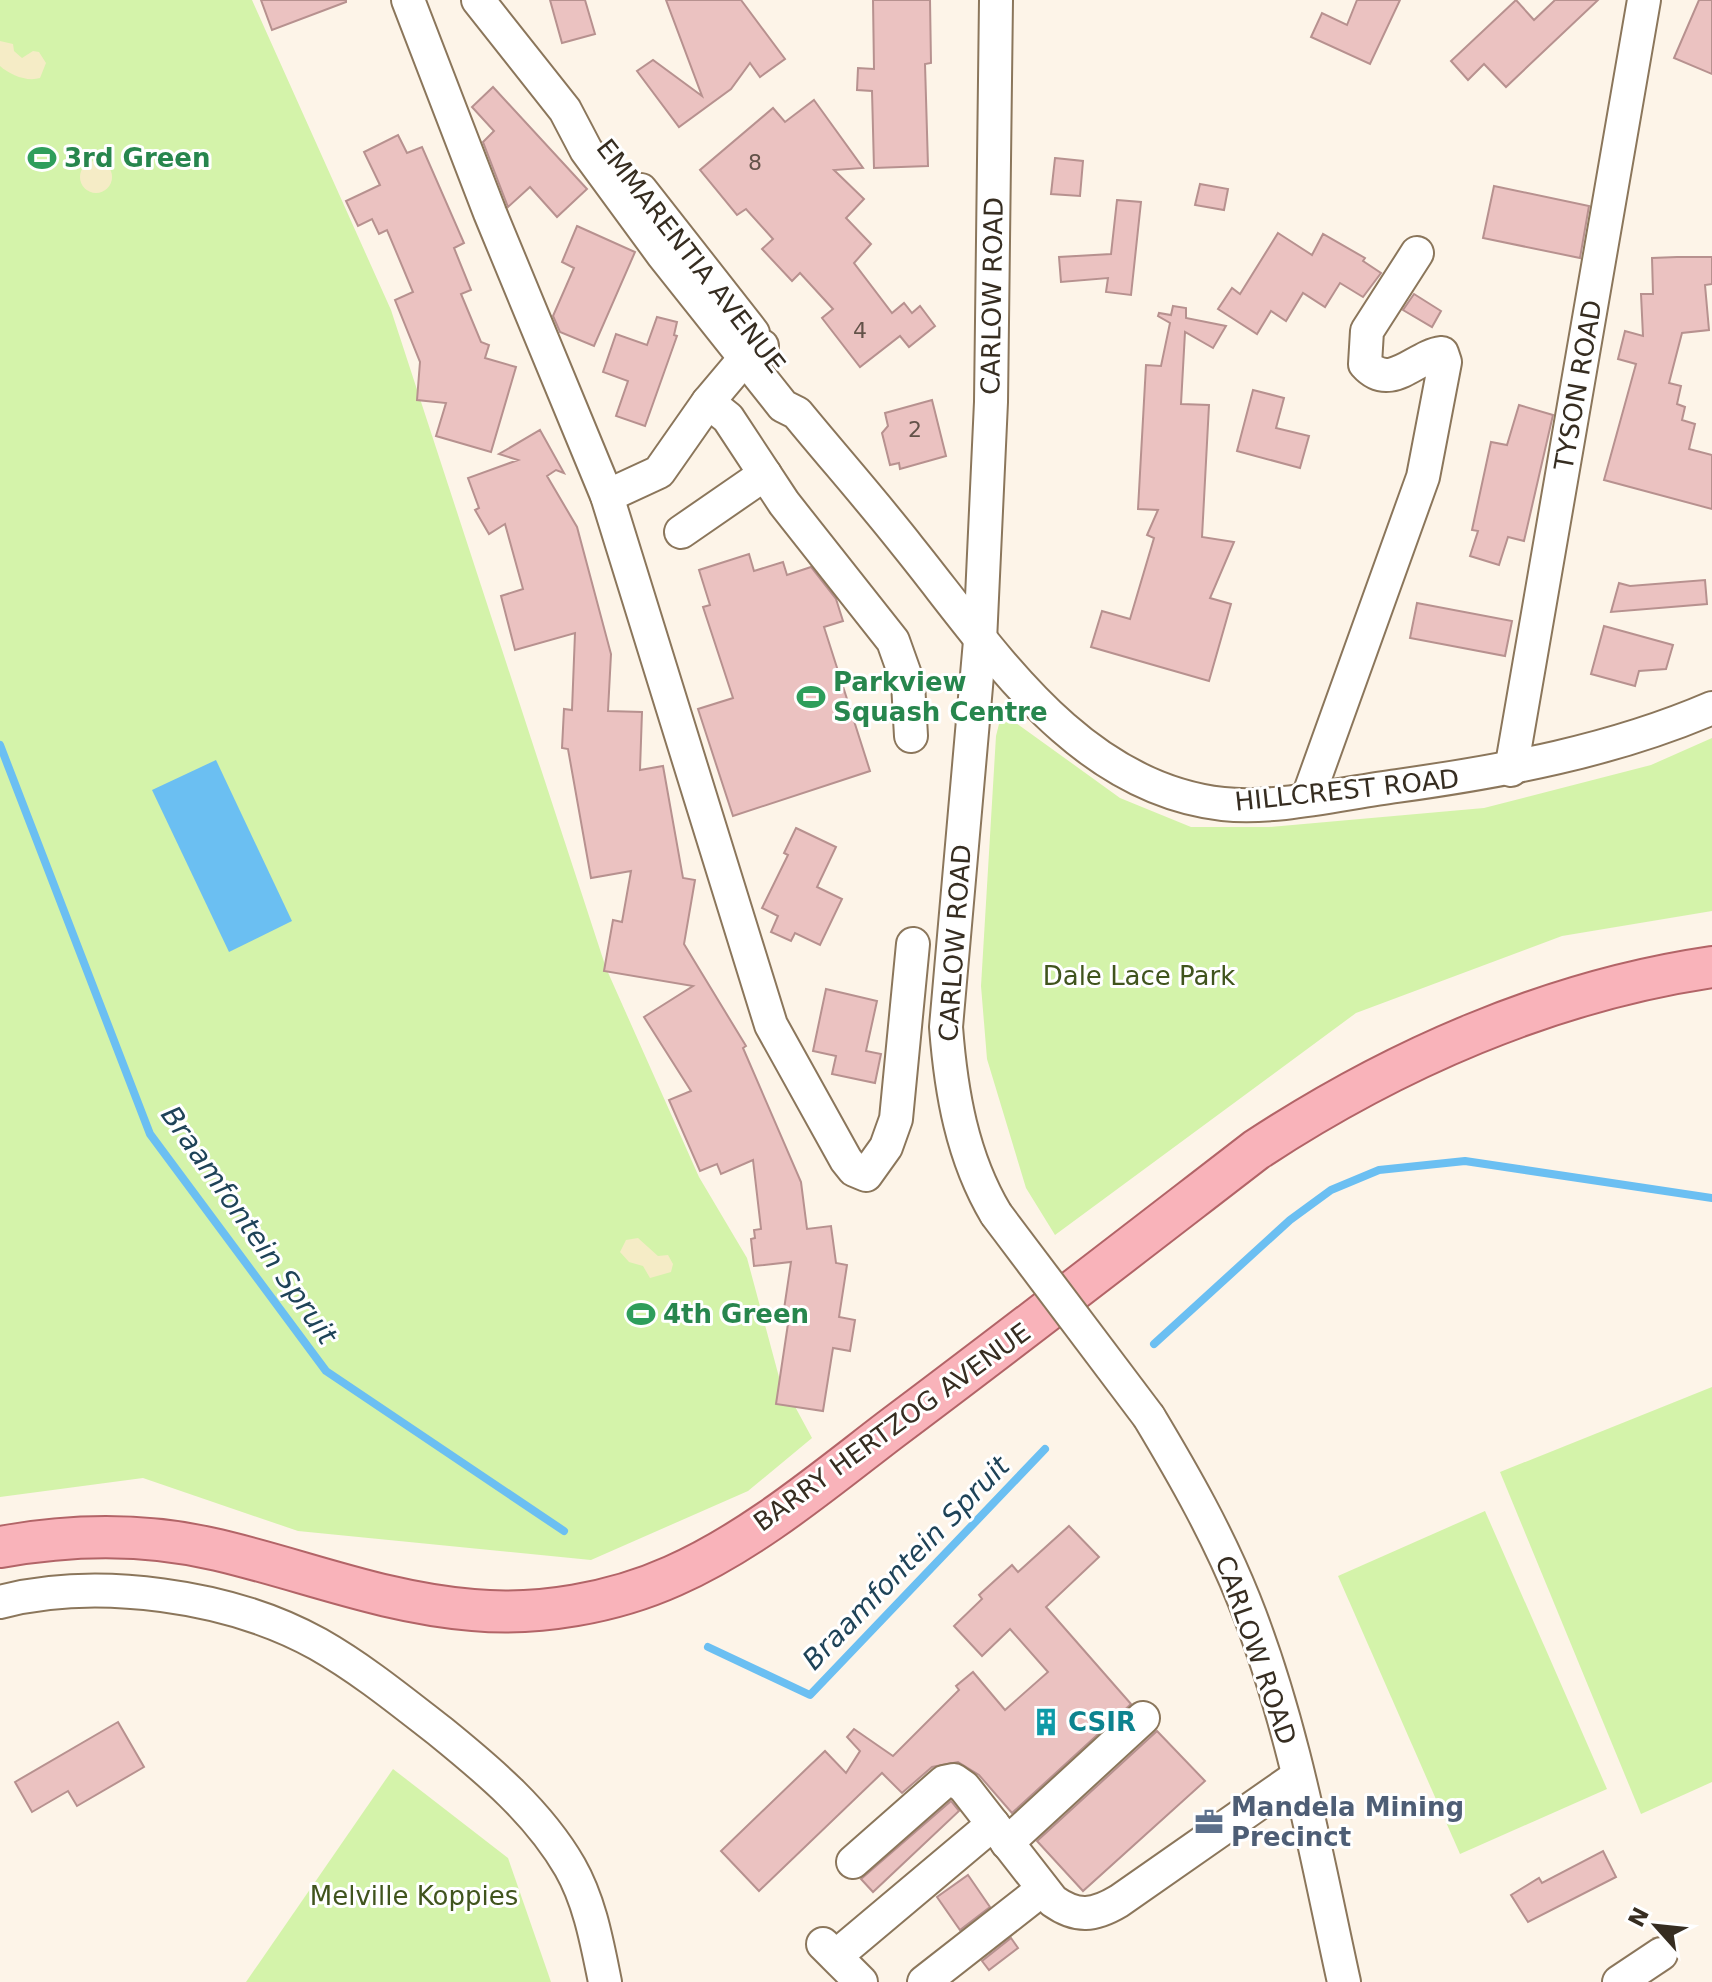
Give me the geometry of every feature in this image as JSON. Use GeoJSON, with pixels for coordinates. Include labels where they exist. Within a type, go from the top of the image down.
{"type":"FeatureCollection","features":[{"type":"Feature","properties":{"kind":"main road","name":"BARRY HERTZOG AVENUE"},"geometry":{"type":"LineString","coordinates":[[0,1547],[108,1537],[178,1543],[241,1556],[399,1599],[478,1611],[535,1609],[616,1598],[674,1576],[713,1555],[796,1501],[1003,1347],[1256,1150],[1311,1114],[1375,1078],[1488,1028],[1566,1001],[1712,967]]}},
{"type":"Feature","properties":{"kind":"street"},"geometry":{"type":"LineString","coordinates":[[408,0],[490,213],[607,496],[771,1025],[846,1160],[854,1170],[866,1175],[886,1147],[896,1119],[913,944]]}},
{"type":"Feature","properties":{"kind":"street","name":"EMMARENTIA AVENUE"},"geometry":{"type":"LineString","coordinates":[[478,0],[565,110],[603,173],[754,352],[783,406],[797,413],[909,548],[980,641]]}},
{"type":"Feature","properties":{"kind":"street","name":"CARLOW ROAD"},"geometry":{"type":"LineString","coordinates":[[996,0],[991,402],[980,641],[946,1027],[953,1091],[978,1180],[996,1214],[1149,1417],[1195,1493],[1245,1602],[1298,1776],[1344,1982]]}},
{"type":"Feature","properties":{"kind":"street","name":"TYSON ROAD"},"geometry":{"type":"LineString","coordinates":[[1511,770],[1644,0]]}},
{"type":"Feature","properties":{"kind":"street"},"geometry":{"type":"LineString","coordinates":[[1308,797],[1423,477],[1435,421],[1445,362],[1442,353],[1409,370],[1386,375],[1372,372],[1365,364],[1367,331],[1417,253]]}},
{"type":"Feature","properties":{"kind":"street"},"geometry":{"type":"LineString","coordinates":[[607,496],[659,472],[708,402],[754,352]]}},
{"type":"Feature","properties":{"kind":"street"},"geometry":{"type":"LineString","coordinates":[[708,402],[728,418],[765,474],[893,641],[908,683],[911,736]]}},
{"type":"Feature","properties":{"kind":"street"},"geometry":{"type":"LineString","coordinates":[[681,532],[765,474]]}},
{"type":"Feature","properties":{"kind":"street","name":"HILLCREST ROAD"},"geometry":{"type":"LineString","coordinates":[[980,641],[1015,681],[1065,729],[1143,781],[1170,792],[1224,804],[1308,797],[1511,770],[1580,752],[1712,708]]}},
{"type":"Feature","properties":{"kind":"street"},"geometry":{"type":"LineString","coordinates":[[0,1602],[73,1590],[162,1595],[280,1628],[344,1660],[481,1764],[543,1828],[582,1892],[605,1982]]}},
{"type":"Feature","properties":{"kind":"street"},"geometry":{"type":"LineString","coordinates":[[861,1982],[830,1950],[1000,1834],[1143,1718]]}},
{"type":"Feature","properties":{"kind":"street"},"geometry":{"type":"LineString","coordinates":[[853,1862],[944,1782],[954,1780],[964,1787],[1043,1889],[1069,1912],[1086,1915],[1104,1910],[1298,1776]]}},
{"type":"Feature","properties":{"kind":"street"},"geometry":{"type":"LineString","coordinates":[[924,1982],[1043,1889]]}},
{"type":"Feature","properties":{"kind":"street"},"geometry":{"type":"LineString","coordinates":[[1619,1982],[1661,1954]]}},
{"type":"Feature","properties":{"kind":"green space"},"geometry":{"type":"Polygon","coordinates":[[[0,0],[252,0],[391,310],[606,968],[699,1177],[747,1258],[779,1377],[812,1438],[748,1491],[591,1560],[298,1531],[143,1478],[0,1497],[0,0]]]}},
{"type":"Feature","properties":{"kind":"green space","name":"Dale Lace Park"},"geometry":{"type":"Polygon","coordinates":[[[1012,720],[1120,798],[1191,827],[1269,827],[1484,808],[1651,765],[1712,738],[1712,911],[1562,936],[1356,1013],[1055,1235],[1026,1188],[987,1059],[981,986],[996,736],[999,724],[1012,720]]]}},
{"type":"Feature","properties":{"kind":"green space"},"geometry":{"type":"Polygon","coordinates":[[[1712,1387],[1712,1782],[1641,1814],[1500,1472],[1712,1387]]]}},
{"type":"Feature","properties":{"kind":"green space"},"geometry":{"type":"Polygon","coordinates":[[[1485,1511],[1607,1789],[1460,1854],[1338,1576],[1485,1511]]]}},
{"type":"Feature","properties":{"kind":"green space","name":"Melville Koppies"},"geometry":{"type":"Polygon","coordinates":[[[393,1769],[508,1858],[551,1982],[246,1982],[393,1769]]]}},
{"type":"Feature","properties":{"kind":"sand"},"geometry":{"type":"Polygon","coordinates":[[[0,41],[13,44],[14,51],[22,58],[33,51],[39,52],[46,63],[40,78],[19,77],[0,66],[0,41]]]}},
{"type":"Feature","properties":{"kind":"sand"},"geometry":{"type":"Polygon","coordinates":[[[96,161],[107,166],[112,177],[107,188],[96,193],[85,188],[80,177],[85,166],[96,161]]]}},
{"type":"Feature","properties":{"kind":"sand"},"geometry":{"type":"Polygon","coordinates":[[[638,1238],[658,1256],[668,1255],[673,1264],[671,1272],[650,1278],[643,1266],[629,1262],[620,1252],[626,1240],[638,1238]]]}},
{"type":"Feature","properties":{"kind":"water"},"geometry":{"type":"Polygon","coordinates":[[[216,760],[292,921],[229,952],[152,790],[216,760]]]}},
{"type":"Feature","properties":{"kind":"building"},"geometry":{"type":"Polygon","coordinates":[[[261,0],[346,0],[346,2],[272,30],[261,0]]]}},
{"type":"Feature","properties":{"kind":"building"},"geometry":{"type":"Polygon","coordinates":[[[550,0],[585,0],[595,34],[562,43],[550,0]]]}},
{"type":"Feature","properties":{"kind":"building"},"geometry":{"type":"Polygon","coordinates":[[[666,0],[741,0],[785,59],[760,77],[750,63],[731,89],[679,127],[637,71],[653,60],[702,96],[666,0]]]}},
{"type":"Feature","properties":{"kind":"building"},"geometry":{"type":"Polygon","coordinates":[[[873,0],[930,0],[931,63],[925,64],[928,166],[874,168],[872,91],[857,90],[858,68],[874,69],[873,0]]]}},
{"type":"Feature","properties":{"kind":"building"},"geometry":{"type":"Polygon","coordinates":[[[1357,0],[1400,0],[1370,64],[1311,37],[1322,13],[1347,25],[1357,0]]]}},
{"type":"Feature","properties":{"kind":"building"},"geometry":{"type":"Polygon","coordinates":[[[1516,0],[1534,20],[1555,0],[1598,0],[1506,87],[1484,64],[1468,80],[1451,61],[1516,0]]]}},
{"type":"Feature","properties":{"kind":"building"},"geometry":{"type":"Polygon","coordinates":[[[1699,0],[1712,0],[1712,74],[1674,58],[1699,0]]]}},
{"type":"Feature","properties":{"kind":"building"},"geometry":{"type":"Polygon","coordinates":[[[493,87],[587,189],[557,217],[530,187],[508,207],[483,142],[494,131],[472,107],[493,87]]]}},
{"type":"Feature","properties":{"kind":"building"},"geometry":{"type":"Polygon","coordinates":[[[814,100],[863,168],[834,170],[864,199],[846,218],[871,244],[854,263],[892,313],[904,303],[912,313],[920,306],[935,326],[909,347],[900,336],[860,367],[822,318],[833,309],[800,273],[792,281],[762,249],[773,239],[746,209],[737,215],[700,170],[773,108],[785,122],[814,100]]]}},
{"type":"Feature","properties":{"kind":"building"},"geometry":{"type":"Polygon","coordinates":[[[398,135],[407,153],[422,147],[464,243],[454,248],[471,290],[461,294],[481,342],[489,345],[485,358],[516,367],[491,452],[436,436],[446,403],[417,400],[420,362],[395,300],[413,292],[387,230],[379,234],[372,219],[358,226],[346,201],[380,185],[364,152],[398,135]]]}},
{"type":"Feature","properties":{"kind":"building"},"geometry":{"type":"Polygon","coordinates":[[[1055,158],[1083,161],[1080,196],[1051,194],[1055,158]]]}},
{"type":"Feature","properties":{"kind":"building"},"geometry":{"type":"Polygon","coordinates":[[[1200,184],[1228,189],[1224,210],[1195,205],[1200,184]]]}},
{"type":"Feature","properties":{"kind":"building"},"geometry":{"type":"Polygon","coordinates":[[[1494,186],[1589,206],[1580,258],[1483,238],[1494,186]]]}},
{"type":"Feature","properties":{"kind":"building"},"geometry":{"type":"Polygon","coordinates":[[[1117,200],[1141,202],[1131,295],[1106,292],[1108,278],[1061,282],[1059,257],[1111,254],[1117,200]]]}},
{"type":"Feature","properties":{"kind":"building"},"geometry":{"type":"Polygon","coordinates":[[[577,226],[635,252],[594,346],[560,332],[553,316],[574,268],[562,262],[577,226]]]}},
{"type":"Feature","properties":{"kind":"building"},"geometry":{"type":"Polygon","coordinates":[[[1278,233],[1312,255],[1323,234],[1365,258],[1363,261],[1381,273],[1363,297],[1340,283],[1325,307],[1303,293],[1286,321],[1271,311],[1257,334],[1218,309],[1232,288],[1240,294],[1278,233]]]}},
{"type":"Feature","properties":{"kind":"building"},"geometry":{"type":"Polygon","coordinates":[[[1712,257],[1712,284],[1705,285],[1709,330],[1682,333],[1669,383],[1681,386],[1677,404],[1685,407],[1682,420],[1695,424],[1689,449],[1712,455],[1712,509],[1604,480],[1636,364],[1618,359],[1625,331],[1643,336],[1641,294],[1653,294],[1652,258],[1712,257]]]}},
{"type":"Feature","properties":{"kind":"building"},"geometry":{"type":"Polygon","coordinates":[[[1414,294],[1441,311],[1432,327],[1403,310],[1414,294]]]}},
{"type":"Feature","properties":{"kind":"building"},"geometry":{"type":"Polygon","coordinates":[[[1173,306],[1186,308],[1186,318],[1226,326],[1213,348],[1185,332],[1181,404],[1209,405],[1202,537],[1234,542],[1210,598],[1231,604],[1209,681],[1091,647],[1102,611],[1130,619],[1154,538],[1147,535],[1158,510],[1138,509],[1146,365],[1161,366],[1170,323],[1158,316],[1159,313],[1171,315],[1173,306]]]}},
{"type":"Feature","properties":{"kind":"building"},"geometry":{"type":"Polygon","coordinates":[[[657,317],[677,322],[674,335],[677,336],[645,426],[616,416],[628,381],[603,372],[616,334],[647,345],[657,317]]]}},
{"type":"Feature","properties":{"kind":"building"},"geometry":{"type":"Polygon","coordinates":[[[1253,390],[1284,398],[1276,428],[1309,436],[1300,468],[1237,451],[1253,390]]]}},
{"type":"Feature","properties":{"kind":"building"},"geometry":{"type":"Polygon","coordinates":[[[932,400],[946,456],[900,469],[899,463],[890,465],[882,433],[888,426],[885,413],[932,400]]]}},
{"type":"Feature","properties":{"kind":"building"},"geometry":{"type":"Polygon","coordinates":[[[1519,405],[1553,415],[1524,541],[1508,537],[1499,565],[1470,556],[1478,531],[1472,530],[1491,442],[1507,445],[1519,405]]]}},
{"type":"Feature","properties":{"kind":"building"},"geometry":{"type":"Polygon","coordinates":[[[540,430],[564,473],[556,470],[547,476],[577,527],[611,654],[608,711],[642,712],[640,770],[663,766],[683,878],[695,880],[684,944],[746,1046],[743,1048],[801,1182],[807,1229],[831,1226],[836,1263],[847,1265],[839,1317],[855,1320],[850,1351],[833,1348],[823,1411],[776,1404],[789,1317],[783,1316],[791,1262],[754,1266],[751,1239],[755,1238],[754,1230],[761,1229],[753,1160],[721,1174],[717,1164],[700,1171],[669,1100],[691,1091],[644,1017],[693,986],[604,971],[613,920],[622,922],[631,871],[591,878],[568,749],[562,748],[564,709],[572,710],[575,633],[515,650],[501,596],[523,589],[505,524],[489,534],[475,510],[479,508],[468,478],[518,460],[499,454],[540,430]]]}},
{"type":"Feature","properties":{"kind":"building"},"geometry":{"type":"Polygon","coordinates":[[[749,554],[754,571],[783,562],[787,575],[811,567],[836,599],[843,621],[824,627],[870,771],[733,816],[698,709],[733,698],[703,607],[710,605],[699,570],[749,554]]]}},
{"type":"Feature","properties":{"kind":"building"},"geometry":{"type":"Polygon","coordinates":[[[1705,580],[1707,604],[1611,612],[1619,583],[1630,586],[1705,580]]]}},
{"type":"Feature","properties":{"kind":"building"},"geometry":{"type":"Polygon","coordinates":[[[1417,603],[1512,621],[1505,656],[1410,638],[1417,603]]]}},
{"type":"Feature","properties":{"kind":"building"},"geometry":{"type":"Polygon","coordinates":[[[1604,626],[1673,645],[1666,669],[1639,671],[1635,686],[1591,674],[1604,626]]]}},
{"type":"Feature","properties":{"kind":"building"},"geometry":{"type":"Polygon","coordinates":[[[796,828],[836,847],[817,887],[842,899],[820,945],[795,933],[791,941],[771,932],[778,916],[762,908],[788,855],[784,853],[796,828]]]}},
{"type":"Feature","properties":{"kind":"building"},"geometry":{"type":"Polygon","coordinates":[[[826,989],[877,1001],[866,1051],[881,1054],[875,1083],[832,1074],[836,1056],[813,1051],[826,989]]]}},
{"type":"Feature","properties":{"kind":"building"},"geometry":{"type":"Polygon","coordinates":[[[1069,1526],[1099,1557],[1046,1607],[1131,1704],[1012,1813],[979,1775],[958,1762],[932,1767],[902,1793],[882,1773],[759,1891],[721,1851],[825,1751],[846,1773],[860,1751],[847,1737],[854,1729],[893,1756],[959,1690],[956,1686],[973,1672],[1005,1710],[1048,1672],[1010,1629],[982,1656],[954,1626],[982,1599],[979,1595],[1012,1565],[1018,1572],[1069,1526]]]}},
{"type":"Feature","properties":{"kind":"building"},"geometry":{"type":"Polygon","coordinates":[[[118,1722],[144,1767],[77,1806],[68,1791],[32,1812],[15,1782],[118,1722]]]}},
{"type":"Feature","properties":{"kind":"building"},"geometry":{"type":"Polygon","coordinates":[[[1157,1731],[1205,1781],[1083,1891],[1037,1841],[1157,1731]]]}},
{"type":"Feature","properties":{"kind":"building"},"geometry":{"type":"Polygon","coordinates":[[[951,1801],[959,1811],[873,1892],[861,1879],[951,1801]]]}},
{"type":"Feature","properties":{"kind":"building"},"geometry":{"type":"Polygon","coordinates":[[[1603,1851],[1616,1877],[1528,1922],[1511,1895],[1539,1878],[1542,1883],[1603,1851]]]}},
{"type":"Feature","properties":{"kind":"building"},"geometry":{"type":"Polygon","coordinates":[[[968,1875],[990,1907],[960,1930],[937,1897],[968,1875]]]}},
{"type":"Feature","properties":{"kind":"building"},"geometry":{"type":"Polygon","coordinates":[[[1011,1938],[1018,1948],[989,1970],[982,1961],[1011,1938]]]}},
{"type":"Feature","properties":{"kind":"waterway","name":"Braamfontein Spruit"},"geometry":{"type":"LineString","coordinates":[[0,745],[150,1134],[326,1371],[564,1531]]}},
{"type":"Feature","properties":{"kind":"waterway","name":"Braamfontein Spruit"},"geometry":{"type":"LineString","coordinates":[[1154,1344],[1290,1220],[1331,1190],[1379,1170],[1465,1161],[1712,1198]]}},
{"type":"Feature","properties":{"kind":"waterway","name":"Braamfontein Spruit"},"geometry":{"type":"LineString","coordinates":[[708,1647],[810,1695],[1045,1449]]}},
{"type":"Feature","properties":{"kind":"place","name":"3rd Green"},"geometry":{"type":"Point","coordinates":[42,158]}},
{"type":"Feature","properties":{"kind":"place","name":"Parkview Squash Centre"},"geometry":{"type":"Point","coordinates":[811,697]}},
{"type":"Feature","properties":{"kind":"place","name":"4th Green"},"geometry":{"type":"Point","coordinates":[641,1314]}},
{"type":"Feature","properties":{"kind":"place","name":"CSIR"},"geometry":{"type":"Point","coordinates":[1046,1722]}},
{"type":"Feature","properties":{"kind":"place","name":"Mandela Mining Precinct"},"geometry":{"type":"Point","coordinates":[1209,1822]}}]}
